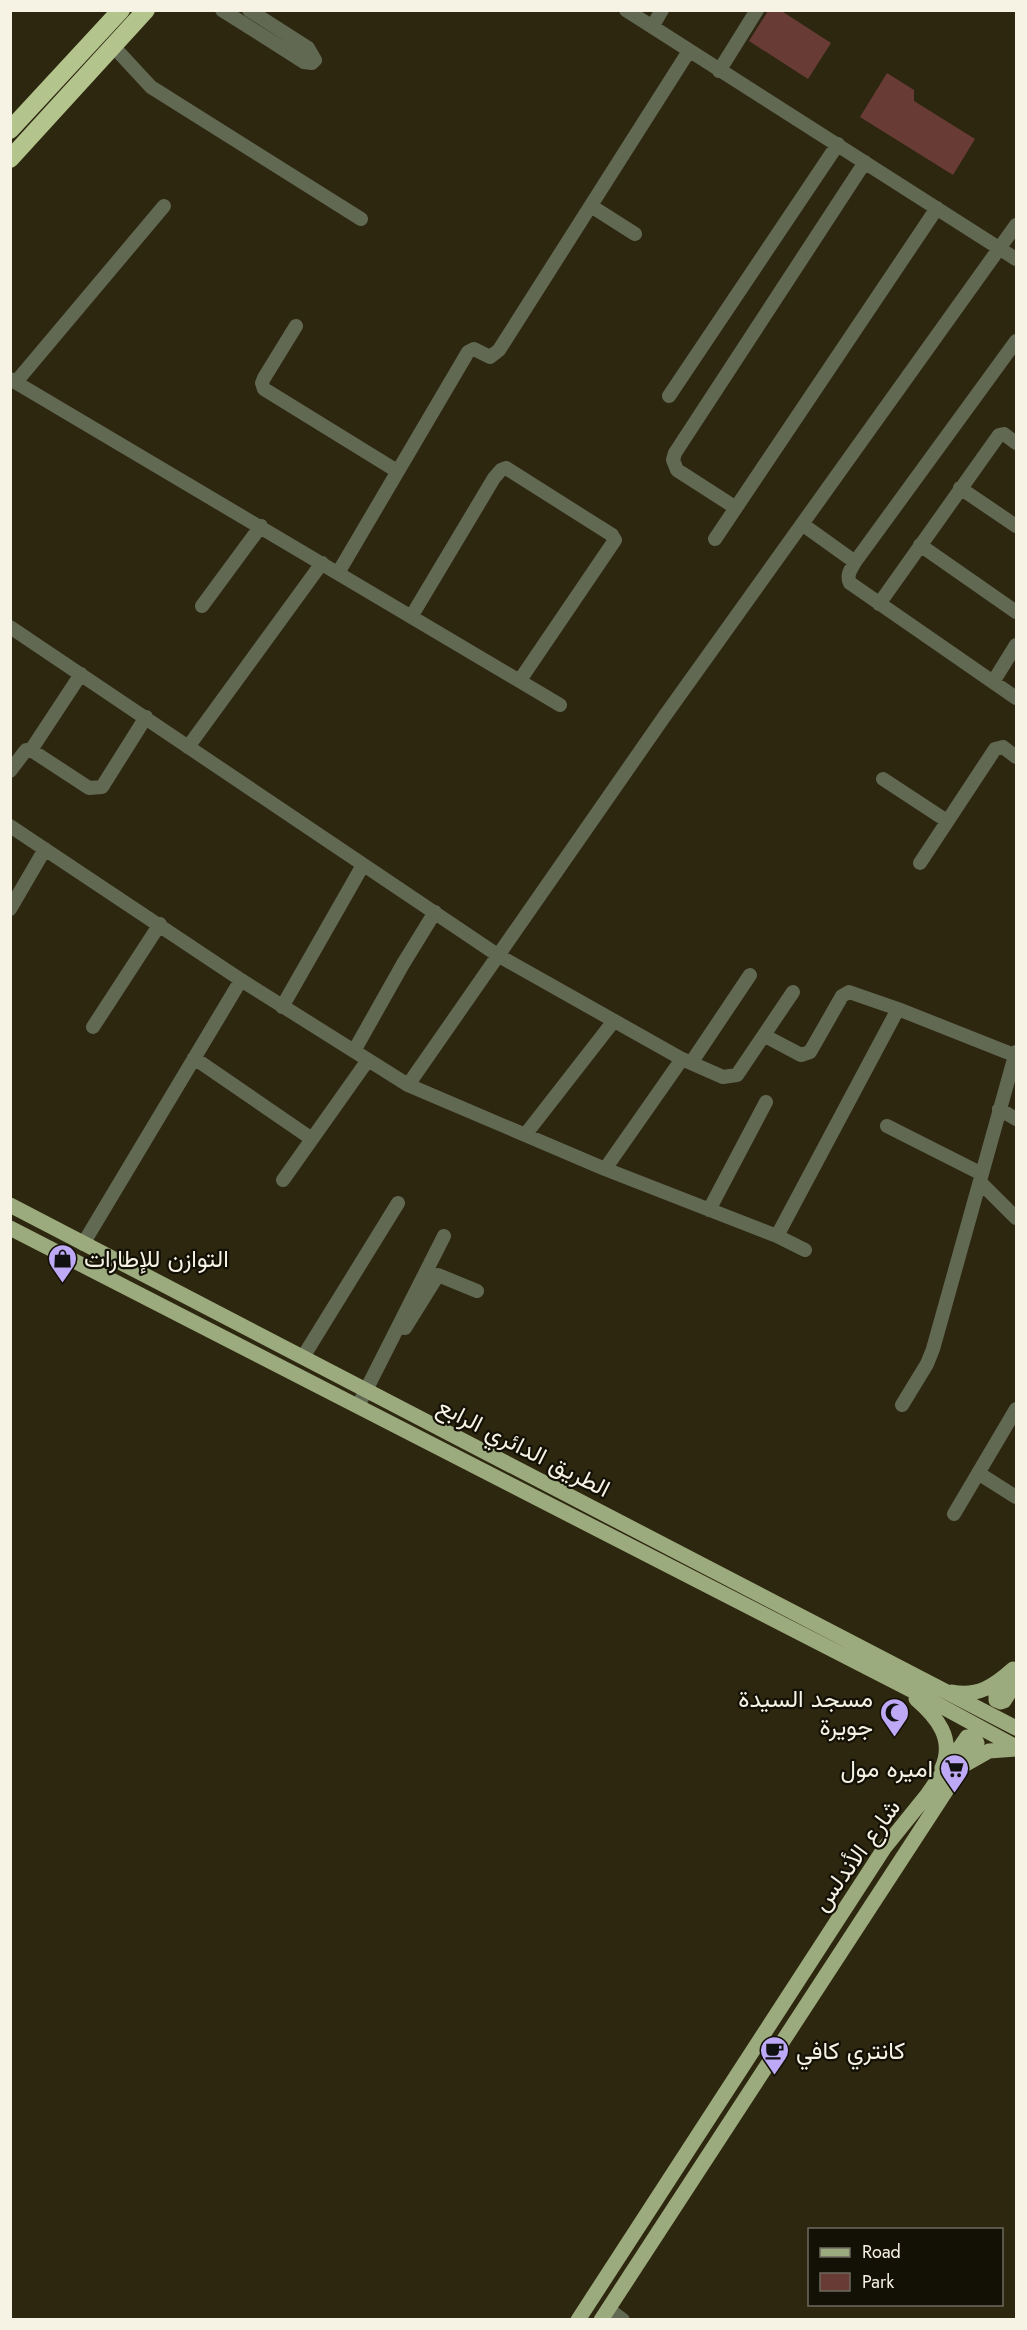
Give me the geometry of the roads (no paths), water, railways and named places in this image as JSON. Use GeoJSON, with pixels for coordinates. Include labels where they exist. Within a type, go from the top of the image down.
{"type":"FeatureCollection","features":[{"type":"Feature","properties":{"kind":"highway"},"geometry":{"type":"LineString","coordinates":[[14,125],[121,10]]}},
{"type":"Feature","properties":{"kind":"highway"},"geometry":{"type":"LineString","coordinates":[[10,159],[146,10]]}},
{"type":"Feature","properties":{"kind":"main road","name":"الطريق الدائري الرابع"},"geometry":{"type":"LineString","coordinates":[[10,1205],[1017,1728]]}},
{"type":"Feature","properties":{"kind":"main road","name":"الطريق الدائري الرابع"},"geometry":{"type":"LineString","coordinates":[[10,1228],[895,1681],[1017,1748]]}},
{"type":"Feature","properties":{"kind":"main road"},"geometry":{"type":"LineString","coordinates":[[124,1286],[134,1281],[135,1271]]}},
{"type":"Feature","properties":{"kind":"main road"},"geometry":{"type":"LineString","coordinates":[[942,1690],[963,1694],[978,1692],[1015,1671]]}},
{"type":"Feature","properties":{"kind":"main road"},"geometry":{"type":"LineString","coordinates":[[895,1681],[933,1714],[944,1732],[947,1753],[936,1783]]}},
{"type":"Feature","properties":{"kind":"main road","name":"شارع الأندلس"},"geometry":{"type":"LineString","coordinates":[[578,2319],[893,1836],[918,1808],[967,1737],[974,1737],[977,1743],[961,1768],[604,2314]]}},
{"type":"Feature","properties":{"kind":"main road"},"geometry":{"type":"LineString","coordinates":[[961,1768],[988,1751],[1017,1748]]}},
{"type":"Feature","properties":{"kind":"main road"},"geometry":{"type":"LineString","coordinates":[[841,1914],[858,1926]]}},
{"type":"Feature","properties":{"kind":"street"},"geometry":{"type":"LineString","coordinates":[[222,10],[263,20]]}},
{"type":"Feature","properties":{"kind":"street"},"geometry":{"type":"LineString","coordinates":[[626,10],[1017,259]]}},
{"type":"Feature","properties":{"kind":"street"},"geometry":{"type":"LineString","coordinates":[[652,27],[662,10]]}},
{"type":"Feature","properties":{"kind":"street"},"geometry":{"type":"LineString","coordinates":[[719,71],[757,10]]}},
{"type":"Feature","properties":{"kind":"street"},"geometry":{"type":"LineString","coordinates":[[113,46],[151,87],[361,219]]}},
{"type":"Feature","properties":{"kind":"street"},"geometry":{"type":"LineString","coordinates":[[338,573],[468,352],[473,348],[490,357],[495,354],[689,51]]}},
{"type":"Feature","properties":{"kind":"street"},"geometry":{"type":"LineString","coordinates":[[669,396],[838,144]]}},
{"type":"Feature","properties":{"kind":"street"},"geometry":{"type":"LineString","coordinates":[[736,508],[677,470],[674,460],[675,453],[865,162]]}},
{"type":"Feature","properties":{"kind":"street"},"geometry":{"type":"LineString","coordinates":[[165,206],[13,381],[560,705]]}},
{"type":"Feature","properties":{"kind":"street"},"geometry":{"type":"LineString","coordinates":[[591,206],[635,234]]}},
{"type":"Feature","properties":{"kind":"street"},"geometry":{"type":"LineString","coordinates":[[715,539],[937,208]]}},
{"type":"Feature","properties":{"kind":"street"},"geometry":{"type":"LineString","coordinates":[[408,1085],[664,717],[1017,225]]}},
{"type":"Feature","properties":{"kind":"street"},"geometry":{"type":"LineString","coordinates":[[296,326],[264,378],[262,382],[264,389],[398,471]]}},
{"type":"Feature","properties":{"kind":"street"},"geometry":{"type":"LineString","coordinates":[[1017,341],[855,562],[848,575],[850,583],[1017,698]]}},
{"type":"Feature","properties":{"kind":"street"},"geometry":{"type":"LineString","coordinates":[[879,604],[999,435],[1004,434],[1017,443]]}},
{"type":"Feature","properties":{"kind":"street"},"geometry":{"type":"LineString","coordinates":[[411,617],[494,478],[506,468],[612,535],[615,540],[520,680]]}},
{"type":"Feature","properties":{"kind":"street"},"geometry":{"type":"LineString","coordinates":[[960,488],[1017,526]]}},
{"type":"Feature","properties":{"kind":"street"},"geometry":{"type":"LineString","coordinates":[[802,524],[855,562]]}},
{"type":"Feature","properties":{"kind":"street"},"geometry":{"type":"LineString","coordinates":[[202,606],[261,526]]}},
{"type":"Feature","properties":{"kind":"street"},"geometry":{"type":"LineString","coordinates":[[920,545],[1017,612]]}},
{"type":"Feature","properties":{"kind":"street"},"geometry":{"type":"LineString","coordinates":[[188,747],[322,563]]}},
{"type":"Feature","properties":{"kind":"street"},"geometry":{"type":"LineString","coordinates":[[10,627],[499,956],[686,1061],[723,1077],[738,1075],[793,992]]}},
{"type":"Feature","properties":{"kind":"street"},"geometry":{"type":"LineString","coordinates":[[993,682],[1017,645]]}},
{"type":"Feature","properties":{"kind":"street"},"geometry":{"type":"LineString","coordinates":[[31,750],[81,674]]}},
{"type":"Feature","properties":{"kind":"street"},"geometry":{"type":"LineString","coordinates":[[10,771],[22,753],[31,750],[89,788],[102,788],[146,717]]}},
{"type":"Feature","properties":{"kind":"street"},"geometry":{"type":"LineString","coordinates":[[920,863],[996,749],[1003,747],[1017,757]]}},
{"type":"Feature","properties":{"kind":"street"},"geometry":{"type":"LineString","coordinates":[[883,779],[947,821]]}},
{"type":"Feature","properties":{"kind":"street"},"geometry":{"type":"LineString","coordinates":[[10,826],[282,1007],[408,1085],[605,1169],[777,1236],[805,1250]]}},
{"type":"Feature","properties":{"kind":"street"},"geometry":{"type":"LineString","coordinates":[[10,909],[45,849]]}},
{"type":"Feature","properties":{"kind":"street"},"geometry":{"type":"LineString","coordinates":[[282,1007],[363,865]]}},
{"type":"Feature","properties":{"kind":"street"},"geometry":{"type":"LineString","coordinates":[[354,1051],[435,912]]}},
{"type":"Feature","properties":{"kind":"street"},"geometry":{"type":"LineString","coordinates":[[93,1028],[160,924]]}},
{"type":"Feature","properties":{"kind":"street"},"geometry":{"type":"LineString","coordinates":[[605,1169],[750,975]]}},
{"type":"Feature","properties":{"kind":"street"},"geometry":{"type":"LineString","coordinates":[[83,1244],[241,980]]}},
{"type":"Feature","properties":{"kind":"street"},"geometry":{"type":"LineString","coordinates":[[765,1036],[801,1055],[806,1055],[810,1052],[842,996],[849,992],[1015,1053],[933,1349],[903,1405]]}},
{"type":"Feature","properties":{"kind":"street"},"geometry":{"type":"LineString","coordinates":[[777,1236],[898,1009]]}},
{"type":"Feature","properties":{"kind":"street"},"geometry":{"type":"LineString","coordinates":[[525,1135],[613,1022]]}},
{"type":"Feature","properties":{"kind":"street"},"geometry":{"type":"LineString","coordinates":[[194,1058],[312,1139]]}},
{"type":"Feature","properties":{"kind":"street"},"geometry":{"type":"LineString","coordinates":[[283,1179],[368,1060]]}},
{"type":"Feature","properties":{"kind":"street"},"geometry":{"type":"LineString","coordinates":[[710,1210],[766,1102]]}},
{"type":"Feature","properties":{"kind":"street"},"geometry":{"type":"LineString","coordinates":[[999,1109],[1017,1119]]}},
{"type":"Feature","properties":{"kind":"street"},"geometry":{"type":"LineString","coordinates":[[887,1126],[981,1178],[1017,1218]]}},
{"type":"Feature","properties":{"kind":"street"},"geometry":{"type":"LineString","coordinates":[[303,1357],[398,1203]]}},
{"type":"Feature","properties":{"kind":"street"},"geometry":{"type":"LineString","coordinates":[[370,1393],[411,1299],[444,1236]]}},
{"type":"Feature","properties":{"kind":"street"},"geometry":{"type":"LineString","coordinates":[[358,1406],[370,1393],[436,1276],[477,1291]]}},
{"type":"Feature","properties":{"kind":"street"},"geometry":{"type":"LineString","coordinates":[[954,1515],[1017,1409]]}},
{"type":"Feature","properties":{"kind":"street"},"geometry":{"type":"LineString","coordinates":[[978,1473],[1017,1497]]}},
{"type":"Feature","properties":{"kind":"street"},"geometry":{"type":"LineString","coordinates":[[604,2314],[623,2319]]}},
{"type":"Feature","properties":{"kind":"place","name":"التوازن للإطارات"},"geometry":{"type":"Point","coordinates":[63,1284]}},
{"type":"Feature","properties":{"kind":"place","name":"مسجد السيدة جويرة"},"geometry":{"type":"Point","coordinates":[894,1738]}},
{"type":"Feature","properties":{"kind":"place","name":"اميره مول"},"geometry":{"type":"Point","coordinates":[954,1794]}},
{"type":"Feature","properties":{"kind":"place","name":"كانتري كافي"},"geometry":{"type":"Point","coordinates":[775,2076]}}]}
